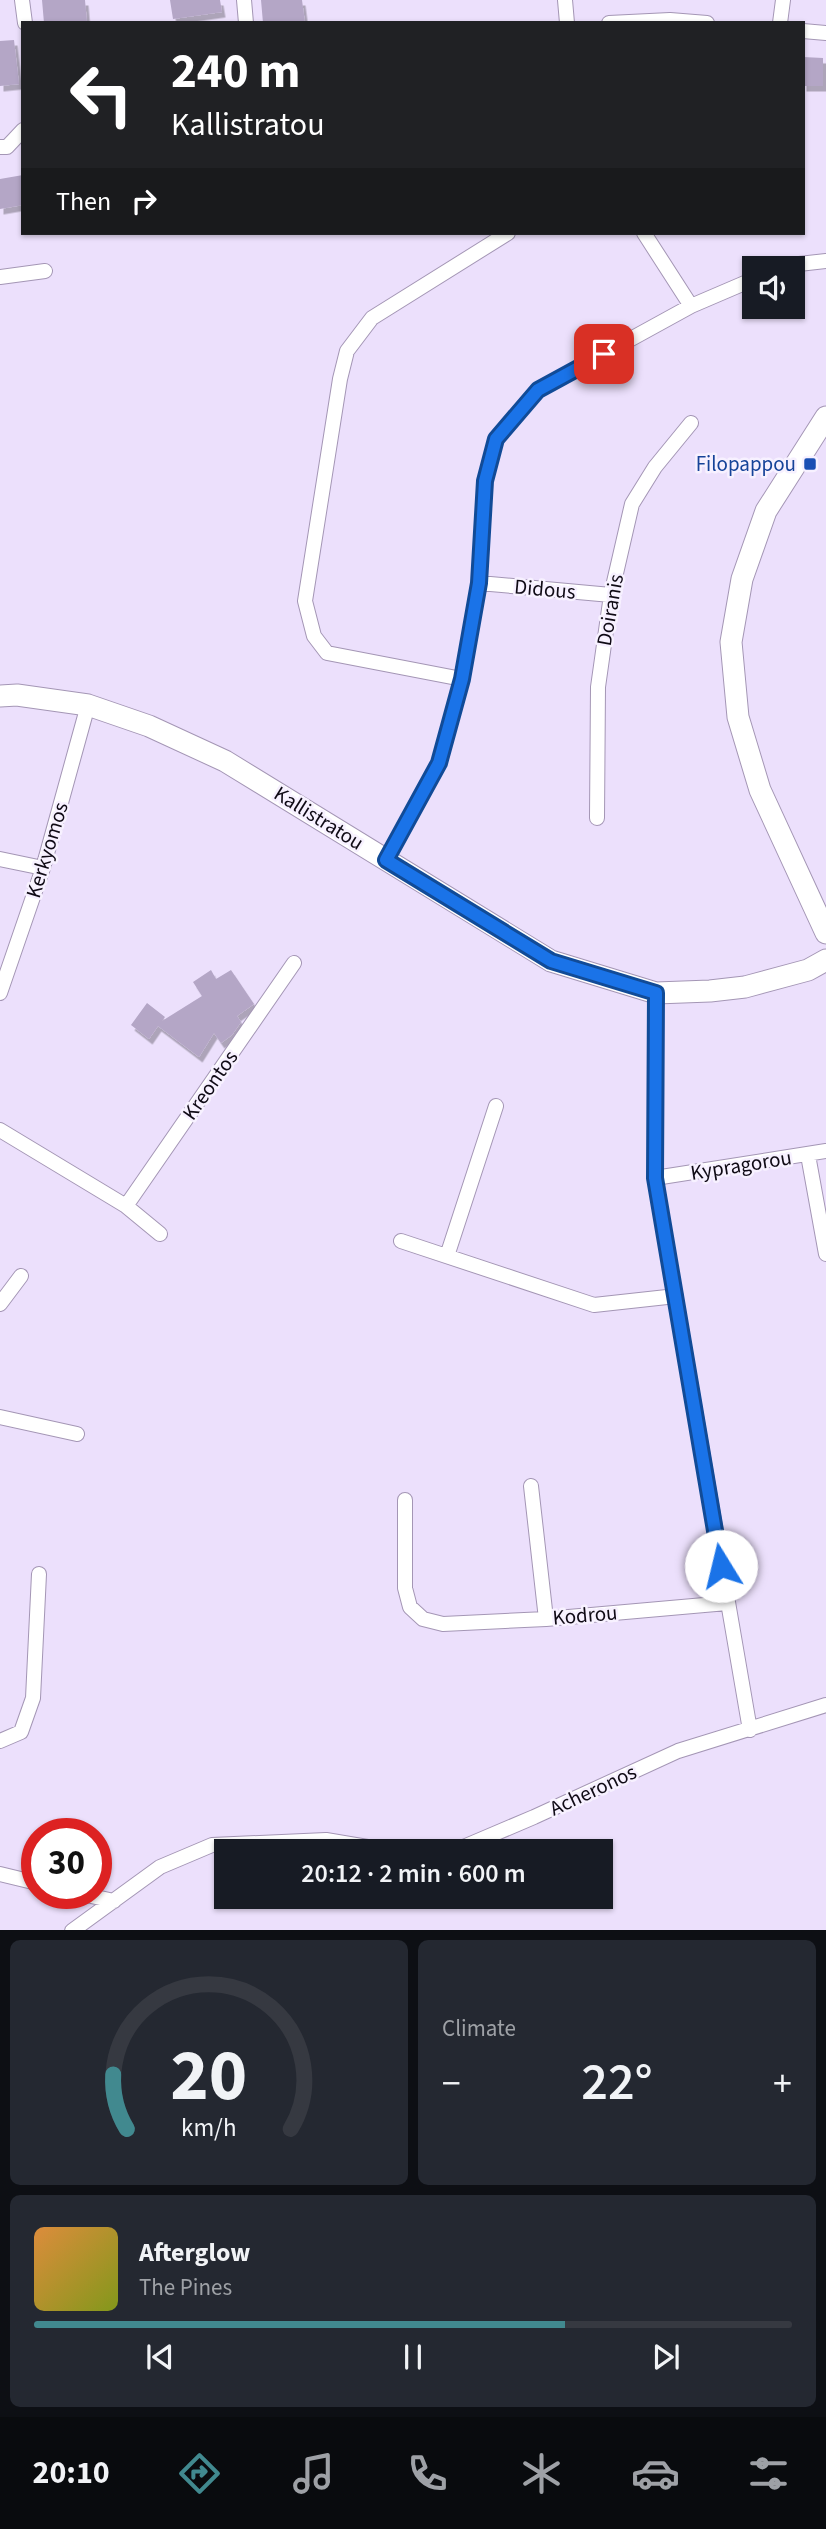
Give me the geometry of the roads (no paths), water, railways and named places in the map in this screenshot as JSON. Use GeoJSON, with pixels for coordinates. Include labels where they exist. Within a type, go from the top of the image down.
{"type":"FeatureCollection","features":[{"type":"Feature","properties":{"kind":"street"},"geometry":{"type":"LineString","coordinates":[[22,0],[25,21]]}},
{"type":"Feature","properties":{"kind":"street"},"geometry":{"type":"LineString","coordinates":[[244,0],[246,21]]}},
{"type":"Feature","properties":{"kind":"street"},"geometry":{"type":"LineString","coordinates":[[565,0],[567,21]]}},
{"type":"Feature","properties":{"kind":"street"},"geometry":{"type":"LineString","coordinates":[[780,21],[783,0]]}},
{"type":"Feature","properties":{"kind":"street"},"geometry":{"type":"LineString","coordinates":[[650,21],[682,21]]}},
{"type":"Feature","properties":{"kind":"street"},"geometry":{"type":"LineString","coordinates":[[805,31],[826,33]]}},
{"type":"Feature","properties":{"kind":"street"},"geometry":{"type":"LineString","coordinates":[[0,147],[7,147],[21,132]]}},
{"type":"Feature","properties":{"kind":"street"},"geometry":{"type":"LineString","coordinates":[[462,679],[327,653],[314,636],[305,601],[340,379],[347,351],[372,317],[505,235]]}},
{"type":"Feature","properties":{"kind":"street"},"geometry":{"type":"LineString","coordinates":[[645,235],[691,306]]}},
{"type":"Feature","properties":{"kind":"street"},"geometry":{"type":"LineString","coordinates":[[805,263],[826,261]]}},
{"type":"Feature","properties":{"kind":"street"},"geometry":{"type":"LineString","coordinates":[[0,277],[45,271]]}},
{"type":"Feature","properties":{"kind":"street"},"geometry":{"type":"LineString","coordinates":[[386,860],[439,763],[462,679],[479,583],[485,481],[496,439],[538,390],[691,306],[742,284]]}},
{"type":"Feature","properties":{"kind":"street"},"geometry":{"type":"LineString","coordinates":[[825,422],[766,511],[742,579],[731,642],[738,717],[760,790],[826,933]]}},
{"type":"Feature","properties":{"kind":"street","name":"Doiranis"},"geometry":{"type":"LineString","coordinates":[[597,818],[597,687],[611,595],[632,504],[655,467],[691,423]]}},
{"type":"Feature","properties":{"kind":"street","name":"Didous"},"geometry":{"type":"LineString","coordinates":[[479,583],[611,595]]}},
{"type":"Feature","properties":{"kind":"street","name":"Kallistratou"},"geometry":{"type":"LineString","coordinates":[[0,696],[17,695],[88,705],[149,726],[225,761],[551,961],[656,993],[745,987],[808,970],[826,960]]}},
{"type":"Feature","properties":{"kind":"street","name":"Kerkyomos"},"geometry":{"type":"LineString","coordinates":[[0,993],[43,868],[88,705]]}},
{"type":"Feature","properties":{"kind":"street"},"geometry":{"type":"LineString","coordinates":[[0,859],[43,868]]}},
{"type":"Feature","properties":{"kind":"street","name":"Kreontos"},"geometry":{"type":"LineString","coordinates":[[126,1206],[293,963]]}},
{"type":"Feature","properties":{"kind":"street"},"geometry":{"type":"LineString","coordinates":[[656,993],[655,1178],[750,1730]]}},
{"type":"Feature","properties":{"kind":"street"},"geometry":{"type":"LineString","coordinates":[[447,1256],[496,1107]]}},
{"type":"Feature","properties":{"kind":"street"},"geometry":{"type":"LineString","coordinates":[[0,1130],[126,1206],[160,1234]]}},
{"type":"Feature","properties":{"kind":"street","name":"Kypragorou"},"geometry":{"type":"LineString","coordinates":[[655,1178],[826,1151]]}},
{"type":"Feature","properties":{"kind":"street"},"geometry":{"type":"LineString","coordinates":[[808,1154],[826,1254]]}},
{"type":"Feature","properties":{"kind":"street"},"geometry":{"type":"LineString","coordinates":[[401,1241],[594,1305],[676,1296]]}},
{"type":"Feature","properties":{"kind":"street"},"geometry":{"type":"LineString","coordinates":[[0,1304],[21,1276]]}},
{"type":"Feature","properties":{"kind":"street"},"geometry":{"type":"LineString","coordinates":[[0,1417],[77,1434]]}},
{"type":"Feature","properties":{"kind":"street"},"geometry":{"type":"LineString","coordinates":[[531,1486],[546,1619]]}},
{"type":"Feature","properties":{"kind":"street","name":"Kodrou"},"geometry":{"type":"LineString","coordinates":[[405,1500],[405,1588],[410,1607],[423,1619],[443,1624],[546,1619],[727,1603]]}},
{"type":"Feature","properties":{"kind":"street"},"geometry":{"type":"LineString","coordinates":[[0,1741],[21,1732],[33,1698],[38,1574]]}},
{"type":"Feature","properties":{"kind":"street","name":"Acheronos"},"geometry":{"type":"LineString","coordinates":[[482,1839],[678,1751],[826,1705]]}},
{"type":"Feature","properties":{"kind":"street"},"geometry":{"type":"LineString","coordinates":[[72,1930],[160,1867],[214,1845]]}},
{"type":"Feature","properties":{"kind":"street"},"geometry":{"type":"LineString","coordinates":[[0,1874],[21,1879]]}},
{"type":"Feature","properties":{"kind":"place","name":"Filopappou"},"geometry":{"type":"Point","coordinates":[810,464]}}]}
